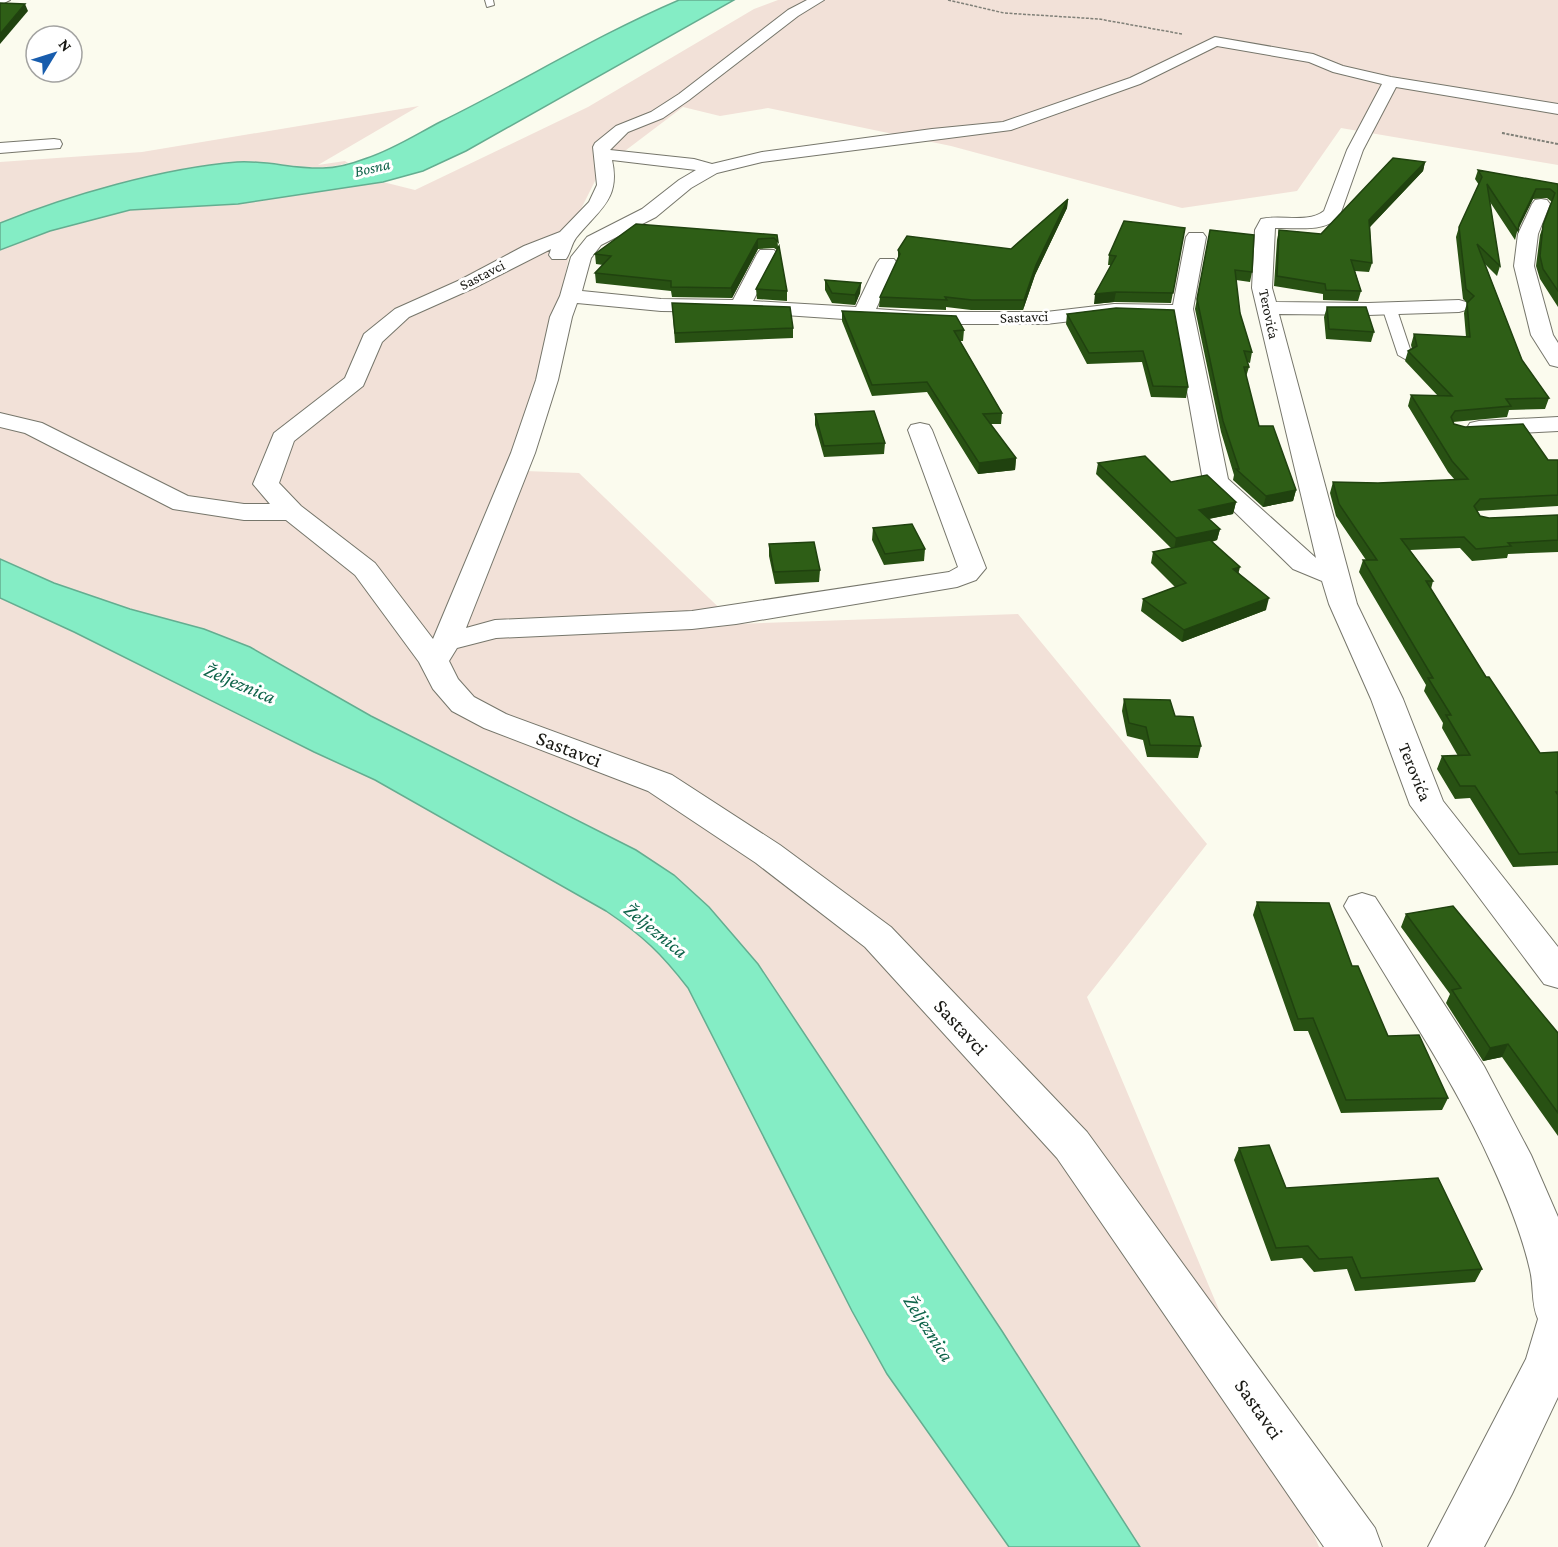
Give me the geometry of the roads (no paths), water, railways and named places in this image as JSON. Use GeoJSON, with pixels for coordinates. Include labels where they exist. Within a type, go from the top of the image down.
{"type":"FeatureCollection","features":[{"type":"Feature","properties":{"kind":"street"},"geometry":{"type":"LineString","coordinates":[[577,270],[562,262],[558,253],[566,237],[592,212],[606,184],[601,147],[622,129],[657,115],[723,69],[793,13],[817,0]]}},
{"type":"Feature","properties":{"kind":"street"},"geometry":{"type":"LineString","coordinates":[[440,651],[523,453],[548,380],[561,317],[570,297],[581,257],[594,242],[649,213],[685,184],[711,169],[762,157],[932,134],[1005,127],[1135,81],[1185,58],[1215,40],[1312,58],[1338,69],[1391,82],[1558,109]]}},
{"type":"Feature","properties":{"kind":"street","name":"Terovića"},"geometry":{"type":"LineString","coordinates":[[1391,82],[1355,150],[1332,214],[1326,221],[1318,223],[1274,222],[1268,224],[1264,230],[1262,288],[1334,576],[1343,603],[1387,699],[1427,805],[1558,974]]}},
{"type":"Feature","properties":{"kind":"street"},"geometry":{"type":"LineString","coordinates":[[0,148],[54,144]]}},
{"type":"Feature","properties":{"kind":"street"},"geometry":{"type":"LineString","coordinates":[[602,154],[694,164],[711,169]]}},
{"type":"Feature","properties":{"kind":"street"},"geometry":{"type":"LineString","coordinates":[[1541,204],[1528,234],[1524,266],[1542,334],[1558,360]]}},
{"type":"Feature","properties":{"kind":"street","name":"Sastavci"},"geometry":{"type":"LineString","coordinates":[[566,237],[531,250],[467,284],[402,313],[372,339],[355,381],[283,438],[266,484],[292,512],[365,569],[440,651],[444,682],[463,704],[495,721],[660,783],[768,854],[878,938],[1072,1145],[1356,1547]]}},
{"type":"Feature","properties":{"kind":"street"},"geometry":{"type":"LineString","coordinates":[[1196,237],[1190,261],[1184,312],[1216,481],[1303,563],[1334,576]]}},
{"type":"Feature","properties":{"kind":"street"},"geometry":{"type":"LineString","coordinates":[[740,306],[767,254]]}},
{"type":"Feature","properties":{"kind":"street"},"geometry":{"type":"LineString","coordinates":[[863,315],[887,263]]}},
{"type":"Feature","properties":{"kind":"street","name":"Sastavci"},"geometry":{"type":"LineString","coordinates":[[570,297],[661,305],[740,306],[863,315],[1046,318],[1103,310],[1184,312]]}},
{"type":"Feature","properties":{"kind":"street"},"geometry":{"type":"LineString","coordinates":[[1267,308],[1459,306]]}},
{"type":"Feature","properties":{"kind":"street"},"geometry":{"type":"LineString","coordinates":[[0,420],[33,428],[182,503],[244,512],[292,512]]}},
{"type":"Feature","properties":{"kind":"street"},"geometry":{"type":"LineString","coordinates":[[1461,429],[1558,424]]}},
{"type":"Feature","properties":{"kind":"street"},"geometry":{"type":"LineString","coordinates":[[440,651],[495,629],[648,623],[736,615],[957,579],[972,568],[920,430]]}},
{"type":"Feature","properties":{"kind":"street"},"geometry":{"type":"LineString","coordinates":[[1362,906],[1469,1077],[1524,1188],[1552,1265],[1558,1312]]}},
{"type":"Feature","properties":{"kind":"street"},"geometry":{"type":"LineString","coordinates":[[1455,1547],[1494,1476],[1549,1364],[1558,1327]]}},
{"type":"Feature","properties":{"kind":"lane"},"geometry":{"type":"LineString","coordinates":[[1389,308],[1405,356]]}},
{"type":"Feature","properties":{"kind":"water","name":"Bosna"},"geometry":{"type":"Polygon","coordinates":[[[679,0],[734,0],[466,151],[423,171],[383,182],[238,204],[130,210],[50,231],[0,250],[0,223],[56,202],[117,184],[208,165],[248,162],[328,168],[376,155],[618,28],[679,0]]]}},
{"type":"Feature","properties":{"kind":"water","name":"Željeznica"},"geometry":{"type":"Polygon","coordinates":[[[0,559],[54,583],[130,609],[204,629],[250,647],[371,716],[636,850],[674,875],[709,907],[758,964],[1002,1331],[1140,1547],[1009,1547],[887,1374],[852,1311],[688,988],[641,937],[606,911],[375,780],[0,598],[0,559]]]}}]}
